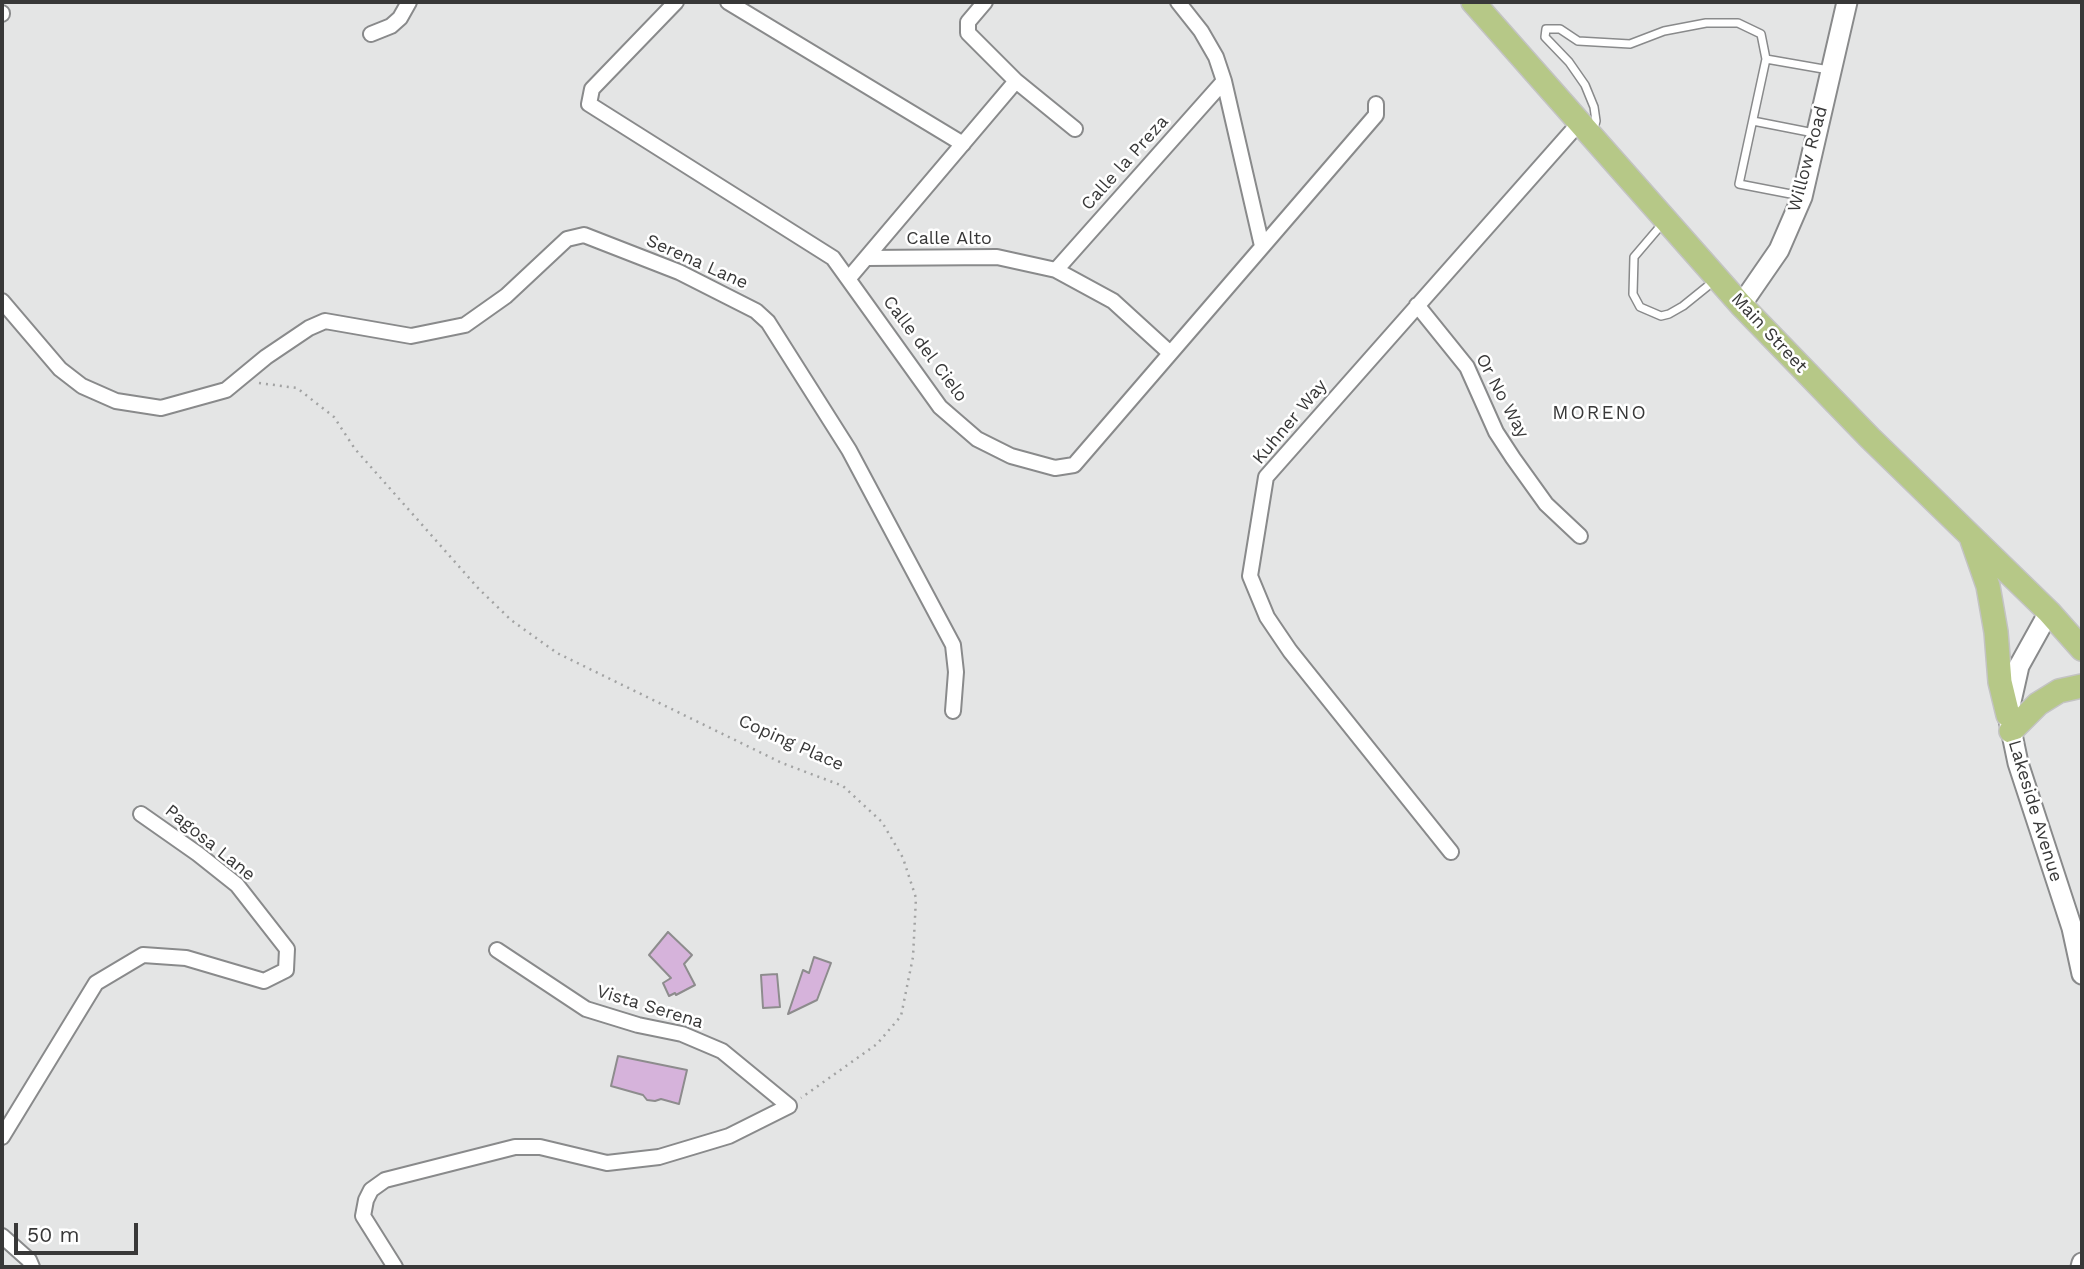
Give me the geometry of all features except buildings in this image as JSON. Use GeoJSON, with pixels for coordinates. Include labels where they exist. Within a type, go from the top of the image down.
{"type":"FeatureCollection","features":[{"type":"Feature","properties":{"kind":"main road","name":"Main Street"},"geometry":{"type":"LineString","coordinates":[[1473,2],[1741,306],[1870,438],[2049,612],[2082,649]]}},
{"type":"Feature","properties":{"kind":"main road"},"geometry":{"type":"LineString","coordinates":[[1971,537],[1988,586],[1996,632],[2000,682],[2009,723],[2059,691],[2082,686]]}},
{"type":"Feature","properties":{"kind":"street"},"geometry":{"type":"LineString","coordinates":[[371,34],[391,26],[400,18],[409,2]]}},
{"type":"Feature","properties":{"kind":"street","name":"Calle del Cielo"},"geometry":{"type":"LineString","coordinates":[[676,2],[592,89],[589,104],[833,258],[940,407],[977,439],[1011,456],[1055,468],[1074,465],[1376,115],[1376,104]]}},
{"type":"Feature","properties":{"kind":"street"},"geometry":{"type":"LineString","coordinates":[[728,2],[963,144]]}},
{"type":"Feature","properties":{"kind":"street"},"geometry":{"type":"LineString","coordinates":[[985,2],[968,22],[968,33],[1016,81],[1075,129]]}},
{"type":"Feature","properties":{"kind":"street"},"geometry":{"type":"LineString","coordinates":[[1178,2],[1211,48],[1224,81],[1262,247]]}},
{"type":"Feature","properties":{"kind":"street","name":"Willow Road"},"geometry":{"type":"LineString","coordinates":[[1741,306],[1779,250],[1802,197],[1847,2]]}},
{"type":"Feature","properties":{"kind":"street"},"geometry":{"type":"LineString","coordinates":[[849,278],[1016,81]]}},
{"type":"Feature","properties":{"kind":"street","name":"Calle la Preza"},"geometry":{"type":"LineString","coordinates":[[1056,270],[1224,81]]}},
{"type":"Feature","properties":{"kind":"street","name":"Kuhner Way"},"geometry":{"type":"LineString","coordinates":[[1451,852],[1290,651],[1267,617],[1250,576],[1266,477],[1417,305],[1586,129]]}},
{"type":"Feature","properties":{"kind":"street","name":"Serena Lane"},"geometry":{"type":"LineString","coordinates":[[2,301],[60,369],[82,386],[116,401],[161,408],[226,390],[266,357],[309,328],[325,321],[411,336],[465,325],[506,296],[567,239],[584,235],[679,272],[756,310],[768,322],[849,450],[953,645],[956,672],[953,711]]}},
{"type":"Feature","properties":{"kind":"street","name":"Calle Alto"},"geometry":{"type":"LineString","coordinates":[[866,258],[997,257],[1056,270],[1113,301],[1170,353]]}},
{"type":"Feature","properties":{"kind":"street","name":"Or No Way"},"geometry":{"type":"LineString","coordinates":[[1417,305],[1467,367],[1496,432],[1546,505],[1580,536]]}},
{"type":"Feature","properties":{"kind":"street","name":"Lakeside Avenue"},"geometry":{"type":"LineString","coordinates":[[2049,612],[2019,666],[2009,723],[2018,763],[2072,928],[2082,974]]}},
{"type":"Feature","properties":{"kind":"street","name":"Pagosa Lane"},"geometry":{"type":"LineString","coordinates":[[2,1137],[96,983],[143,956],[186,958],[264,981],[286,970],[287,949],[237,885],[141,814]]}},
{"type":"Feature","properties":{"kind":"street","name":"Vista Serena"},"geometry":{"type":"LineString","coordinates":[[497,950],[586,1009],[638,1025],[682,1034],[722,1051],[789,1106]]}},
{"type":"Feature","properties":{"kind":"street"},"geometry":{"type":"LineString","coordinates":[[395,1267],[363,1216],[371,1191],[385,1180],[515,1147],[540,1147],[607,1163],[659,1157],[729,1136],[789,1106]]}},
{"type":"Feature","properties":{"kind":"street"},"geometry":{"type":"LineString","coordinates":[[2,1236],[29,1260],[32,1267]]}},
{"type":"Feature","properties":{"kind":"lane"},"geometry":{"type":"LineString","coordinates":[[1586,129],[1596,121],[1594,107],[1585,85],[1569,62],[1545,37],[1546,29],[1560,29],[1578,41],[1630,44],[1664,31],[1706,23],[1738,23],[1761,34],[1766,59],[1739,184],[1802,197]]}},
{"type":"Feature","properties":{"kind":"lane"},"geometry":{"type":"LineString","coordinates":[[1766,59],[1831,71]]}},
{"type":"Feature","properties":{"kind":"lane"},"geometry":{"type":"LineString","coordinates":[[1753,121],[1816,133]]}},
{"type":"Feature","properties":{"kind":"lane"},"geometry":{"type":"LineString","coordinates":[[1666,220],[1634,257],[1633,294],[1640,307],[1661,316],[1669,314],[1717,278]]}},
{"type":"Feature","properties":{"kind":"path","name":"Coping Place"},"geometry":{"type":"LineString","coordinates":[[257,383],[267,382],[297,388],[334,417],[355,449],[478,588],[510,620],[556,653],[782,763],[843,786],[882,822],[903,858],[915,898],[913,957],[901,1016],[877,1044],[789,1106]]}},
{"type":"Feature","properties":{"kind":"district","name":"MORENO"},"geometry":{"type":"Point","coordinates":[1600,413]}}]}
